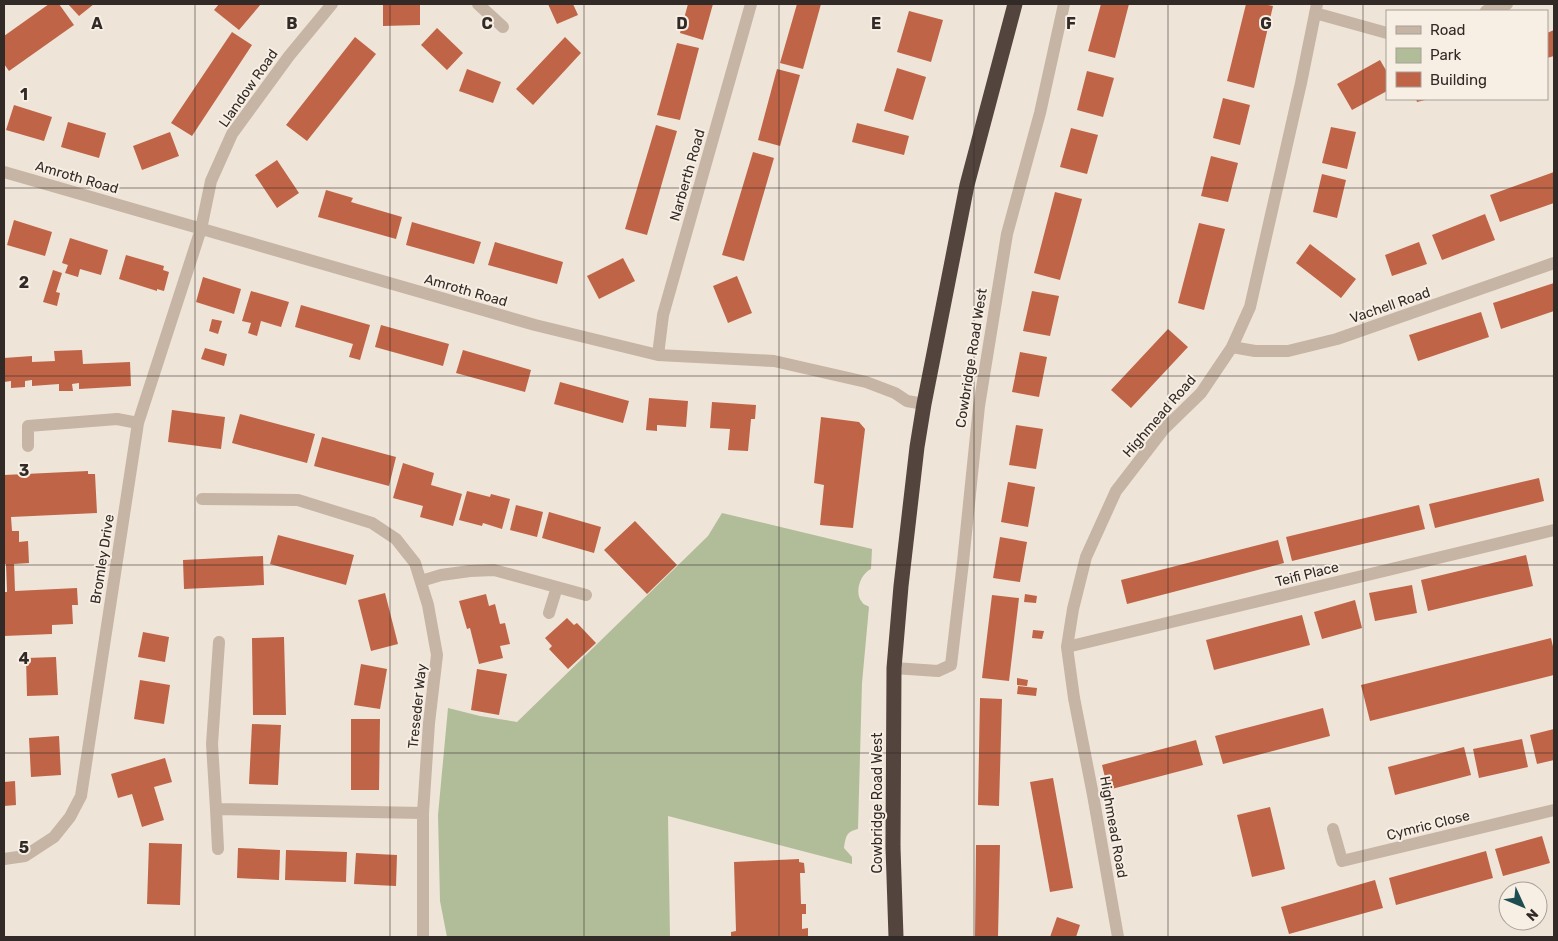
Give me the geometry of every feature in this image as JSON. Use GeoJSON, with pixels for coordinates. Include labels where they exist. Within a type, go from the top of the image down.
{"type":"FeatureCollection","features":[{"type":"Feature","properties":{"kind":"highway","name":"Cowbridge Road West"},"geometry":{"type":"LineString","coordinates":[[896,937],[892,847],[894,668],[914,473],[924,404],[968,185],[1015,4]]}},
{"type":"Feature","properties":{"kind":"street","name":"Llandow Road"},"geometry":{"type":"LineString","coordinates":[[201,229],[211,181],[232,134],[288,56],[332,4]]}},
{"type":"Feature","properties":{"kind":"street"},"geometry":{"type":"LineString","coordinates":[[478,4],[502,27]]}},
{"type":"Feature","properties":{"kind":"street","name":"Narberth Road"},"geometry":{"type":"LineString","coordinates":[[658,355],[663,315],[751,4]]}},
{"type":"Feature","properties":{"kind":"street","name":"Cowbridge Road West"},"geometry":{"type":"LineString","coordinates":[[894,668],[938,671],[951,665],[979,406],[1007,234],[1040,113],[1064,4]]}},
{"type":"Feature","properties":{"kind":"street"},"geometry":{"type":"LineString","coordinates":[[1489,10],[1507,4]]}},
{"type":"Feature","properties":{"kind":"street"},"geometry":{"type":"LineString","coordinates":[[1316,8],[1386,33]]}},
{"type":"Feature","properties":{"kind":"street","name":"Highmead Road"},"geometry":{"type":"LineString","coordinates":[[1118,937],[1094,795],[1074,698],[1067,647],[1073,609],[1086,557],[1116,491],[1163,430],[1201,393],[1232,347],[1250,307],[1301,83],[1316,8]]}},
{"type":"Feature","properties":{"kind":"street","name":"Amroth Road"},"geometry":{"type":"LineString","coordinates":[[4,172],[535,325],[658,355],[774,361],[866,382],[895,393],[907,401],[924,404]]}},
{"type":"Feature","properties":{"kind":"street","name":"Bromley Drive"},"geometry":{"type":"LineString","coordinates":[[4,859],[25,856],[54,837],[70,817],[80,796],[138,423],[201,229]]}},
{"type":"Feature","properties":{"kind":"street","name":"Vachell Road"},"geometry":{"type":"LineString","coordinates":[[1232,347],[1256,351],[1288,351],[1337,339],[1554,263]]}},
{"type":"Feature","properties":{"kind":"street"},"geometry":{"type":"LineString","coordinates":[[28,446],[28,426],[117,419],[138,423]]}},
{"type":"Feature","properties":{"kind":"street","name":"Treseder Way"},"geometry":{"type":"LineString","coordinates":[[202,499],[298,500],[372,523],[396,539],[416,563],[428,605],[437,654],[429,723],[423,813],[422,937]]}},
{"type":"Feature","properties":{"kind":"street","name":"Teifi Place"},"geometry":{"type":"LineString","coordinates":[[1067,647],[1554,530]]}},
{"type":"Feature","properties":{"kind":"street"},"geometry":{"type":"LineString","coordinates":[[421,581],[470,571],[494,570],[586,595]]}},
{"type":"Feature","properties":{"kind":"street"},"geometry":{"type":"LineString","coordinates":[[549,613],[557,587]]}},
{"type":"Feature","properties":{"kind":"street"},"geometry":{"type":"LineString","coordinates":[[218,849],[212,744],[219,642]]}},
{"type":"Feature","properties":{"kind":"street"},"geometry":{"type":"LineString","coordinates":[[216,809],[423,813]]}},
{"type":"Feature","properties":{"kind":"street","name":"Cymric Close"},"geometry":{"type":"LineString","coordinates":[[1333,829],[1342,861],[1554,810]]}},
{"type":"Feature","properties":{"kind":"green space"},"geometry":{"type":"Polygon","coordinates":[[[722,513],[872,549],[871,569],[861,579],[858,589],[858,594],[863,604],[869,607],[862,683],[858,829],[847,835],[844,848],[852,857],[852,864],[668,816],[670,937],[447,937],[440,901],[438,815],[448,708],[517,722],[708,536],[722,513]]]}},
{"type":"Feature","properties":{"kind":"building"},"geometry":{"type":"Polygon","coordinates":[[[49,4],[59,4],[74,25],[9,71],[4,64],[4,36],[49,4]]]}},
{"type":"Feature","properties":{"kind":"building"},"geometry":{"type":"Polygon","coordinates":[[[68,4],[94,4],[79,16],[68,4]]]}},
{"type":"Feature","properties":{"kind":"building"},"geometry":{"type":"Polygon","coordinates":[[[219,4],[261,4],[239,30],[214,10],[219,4]]]}},
{"type":"Feature","properties":{"kind":"building"},"geometry":{"type":"Polygon","coordinates":[[[383,4],[420,4],[420,25],[383,26],[383,4]]]}},
{"type":"Feature","properties":{"kind":"building"},"geometry":{"type":"Polygon","coordinates":[[[548,4],[573,4],[578,15],[557,24],[548,4]]]}},
{"type":"Feature","properties":{"kind":"building"},"geometry":{"type":"Polygon","coordinates":[[[688,4],[713,4],[703,40],[680,33],[688,4]]]}},
{"type":"Feature","properties":{"kind":"building"},"geometry":{"type":"Polygon","coordinates":[[[797,4],[821,4],[803,69],[780,63],[797,4]]]}},
{"type":"Feature","properties":{"kind":"building"},"geometry":{"type":"Polygon","coordinates":[[[1101,4],[1129,4],[1115,58],[1088,51],[1101,4]]]}},
{"type":"Feature","properties":{"kind":"building"},"geometry":{"type":"Polygon","coordinates":[[[1246,4],[1273,6],[1254,88],[1227,81],[1246,4]]]}},
{"type":"Feature","properties":{"kind":"building"},"geometry":{"type":"Polygon","coordinates":[[[909,11],[943,20],[931,62],[897,52],[909,11]]]}},
{"type":"Feature","properties":{"kind":"building"},"geometry":{"type":"Polygon","coordinates":[[[437,28],[463,53],[447,70],[421,45],[437,28]]]}},
{"type":"Feature","properties":{"kind":"building"},"geometry":{"type":"Polygon","coordinates":[[[1554,30],[1554,56],[1548,58],[1548,33],[1554,30]]]}},
{"type":"Feature","properties":{"kind":"building"},"geometry":{"type":"Polygon","coordinates":[[[232,32],[252,45],[192,136],[171,123],[232,32]]]}},
{"type":"Feature","properties":{"kind":"building"},"geometry":{"type":"Polygon","coordinates":[[[355,37],[376,54],[307,141],[286,125],[355,37]]]}},
{"type":"Feature","properties":{"kind":"building"},"geometry":{"type":"Polygon","coordinates":[[[565,37],[581,53],[533,105],[516,89],[565,37]]]}},
{"type":"Feature","properties":{"kind":"building"},"geometry":{"type":"Polygon","coordinates":[[[677,43],[699,48],[680,120],[657,115],[677,43]]]}},
{"type":"Feature","properties":{"kind":"building"},"geometry":{"type":"Polygon","coordinates":[[[1380,60],[1386,70],[1386,92],[1352,110],[1337,84],[1380,60]]]}},
{"type":"Feature","properties":{"kind":"building"},"geometry":{"type":"Polygon","coordinates":[[[897,68],[926,77],[913,120],[884,111],[897,68]]]}},
{"type":"Feature","properties":{"kind":"building"},"geometry":{"type":"Polygon","coordinates":[[[467,69],[501,82],[493,103],[459,91],[467,69]]]}},
{"type":"Feature","properties":{"kind":"building"},"geometry":{"type":"Polygon","coordinates":[[[777,69],[800,75],[780,146],[758,140],[777,69]]]}},
{"type":"Feature","properties":{"kind":"building"},"geometry":{"type":"Polygon","coordinates":[[[1087,71],[1114,78],[1103,117],[1077,110],[1087,71]]]}},
{"type":"Feature","properties":{"kind":"building"},"geometry":{"type":"Polygon","coordinates":[[[1223,98],[1250,105],[1240,145],[1213,138],[1223,98]]]}},
{"type":"Feature","properties":{"kind":"building"},"geometry":{"type":"Polygon","coordinates":[[[14,105],[52,117],[44,141],[6,130],[14,105]]]}},
{"type":"Feature","properties":{"kind":"building"},"geometry":{"type":"Polygon","coordinates":[[[68,122],[106,133],[99,158],[61,147],[68,122]]]}},
{"type":"Feature","properties":{"kind":"building"},"geometry":{"type":"Polygon","coordinates":[[[857,123],[909,136],[904,155],[852,142],[857,123]]]}},
{"type":"Feature","properties":{"kind":"building"},"geometry":{"type":"Polygon","coordinates":[[[656,125],[677,131],[647,235],[625,229],[656,125]]]}},
{"type":"Feature","properties":{"kind":"building"},"geometry":{"type":"Polygon","coordinates":[[[1331,127],[1356,132],[1347,169],[1322,163],[1331,127]]]}},
{"type":"Feature","properties":{"kind":"building"},"geometry":{"type":"Polygon","coordinates":[[[1071,128],[1098,135],[1087,174],[1060,167],[1071,128]]]}},
{"type":"Feature","properties":{"kind":"building"},"geometry":{"type":"Polygon","coordinates":[[[170,132],[179,156],[142,170],[133,146],[170,132]]]}},
{"type":"Feature","properties":{"kind":"building"},"geometry":{"type":"Polygon","coordinates":[[[753,152],[774,158],[744,261],[722,255],[753,152]]]}},
{"type":"Feature","properties":{"kind":"building"},"geometry":{"type":"Polygon","coordinates":[[[1211,156],[1238,163],[1228,202],[1201,196],[1211,156]]]}},
{"type":"Feature","properties":{"kind":"building"},"geometry":{"type":"Polygon","coordinates":[[[277,160],[299,193],[277,208],[255,175],[277,160]]]}},
{"type":"Feature","properties":{"kind":"building"},"geometry":{"type":"Polygon","coordinates":[[[1554,172],[1554,203],[1500,222],[1490,195],[1554,172]]]}},
{"type":"Feature","properties":{"kind":"building"},"geometry":{"type":"Polygon","coordinates":[[[1322,174],[1346,180],[1337,218],[1313,212],[1322,174]]]}},
{"type":"Feature","properties":{"kind":"building"},"geometry":{"type":"Polygon","coordinates":[[[326,190],[353,198],[351,202],[402,217],[396,239],[318,217],[326,190]]]}},
{"type":"Feature","properties":{"kind":"building"},"geometry":{"type":"Polygon","coordinates":[[[1055,192],[1082,199],[1060,280],[1034,273],[1055,192]]]}},
{"type":"Feature","properties":{"kind":"building"},"geometry":{"type":"Polygon","coordinates":[[[1485,214],[1495,240],[1442,260],[1432,235],[1485,214]]]}},
{"type":"Feature","properties":{"kind":"building"},"geometry":{"type":"Polygon","coordinates":[[[14,220],[52,232],[45,256],[7,245],[14,220]]]}},
{"type":"Feature","properties":{"kind":"building"},"geometry":{"type":"Polygon","coordinates":[[[412,222],[481,242],[474,264],[406,245],[412,222]]]}},
{"type":"Feature","properties":{"kind":"building"},"geometry":{"type":"Polygon","coordinates":[[[1199,223],[1225,229],[1204,310],[1178,303],[1199,223]]]}},
{"type":"Feature","properties":{"kind":"building"},"geometry":{"type":"Polygon","coordinates":[[[70,238],[108,250],[101,275],[80,269],[78,277],[65,273],[68,265],[62,263],[70,238]]]}},
{"type":"Feature","properties":{"kind":"building"},"geometry":{"type":"Polygon","coordinates":[[[495,242],[563,262],[557,284],[488,265],[495,242]]]}},
{"type":"Feature","properties":{"kind":"building"},"geometry":{"type":"Polygon","coordinates":[[[1419,242],[1427,264],[1392,276],[1385,255],[1419,242]]]}},
{"type":"Feature","properties":{"kind":"building"},"geometry":{"type":"Polygon","coordinates":[[[1310,244],[1356,279],[1341,298],[1296,263],[1310,244]]]}},
{"type":"Feature","properties":{"kind":"building"},"geometry":{"type":"Polygon","coordinates":[[[126,255],[164,266],[163,270],[169,272],[164,291],[157,289],[157,291],[119,279],[126,255]]]}},
{"type":"Feature","properties":{"kind":"building"},"geometry":{"type":"Polygon","coordinates":[[[623,258],[635,281],[599,299],[587,276],[623,258]]]}},
{"type":"Feature","properties":{"kind":"building"},"geometry":{"type":"Polygon","coordinates":[[[53,270],[62,273],[56,292],[60,293],[57,306],[43,302],[53,270]]]}},
{"type":"Feature","properties":{"kind":"building"},"geometry":{"type":"Polygon","coordinates":[[[737,276],[752,313],[728,323],[713,286],[737,276]]]}},
{"type":"Feature","properties":{"kind":"building"},"geometry":{"type":"Polygon","coordinates":[[[203,277],[241,289],[234,314],[196,302],[203,277]]]}},
{"type":"Feature","properties":{"kind":"building"},"geometry":{"type":"Polygon","coordinates":[[[1554,283],[1554,311],[1501,329],[1493,303],[1554,283]]]}},
{"type":"Feature","properties":{"kind":"building"},"geometry":{"type":"Polygon","coordinates":[[[251,291],[289,302],[281,327],[261,321],[257,336],[248,333],[251,323],[242,321],[251,291]]]}},
{"type":"Feature","properties":{"kind":"building"},"geometry":{"type":"Polygon","coordinates":[[[1032,291],[1059,296],[1050,336],[1023,331],[1032,291]]]}},
{"type":"Feature","properties":{"kind":"building"},"geometry":{"type":"Polygon","coordinates":[[[301,305],[370,325],[360,360],[349,357],[353,344],[295,327],[301,305]]]}},
{"type":"Feature","properties":{"kind":"building"},"geometry":{"type":"Polygon","coordinates":[[[1481,312],[1489,337],[1418,361],[1409,335],[1481,312]]]}},
{"type":"Feature","properties":{"kind":"building"},"geometry":{"type":"Polygon","coordinates":[[[212,319],[222,321],[218,334],[209,331],[212,319]]]}},
{"type":"Feature","properties":{"kind":"building"},"geometry":{"type":"Polygon","coordinates":[[[381,325],[449,344],[443,366],[375,347],[381,325]]]}},
{"type":"Feature","properties":{"kind":"building"},"geometry":{"type":"Polygon","coordinates":[[[1168,329],[1188,347],[1131,408],[1111,390],[1168,329]]]}},
{"type":"Feature","properties":{"kind":"building"},"geometry":{"type":"Polygon","coordinates":[[[205,348],[227,354],[224,366],[201,359],[205,348]]]}},
{"type":"Feature","properties":{"kind":"building"},"geometry":{"type":"Polygon","coordinates":[[[82,350],[83,364],[130,362],[131,386],[79,389],[79,383],[72,384],[73,391],[59,391],[59,384],[32,386],[32,380],[25,381],[25,387],[11,388],[11,381],[4,382],[4,358],[32,356],[32,362],[55,361],[54,351],[82,350]]]}},
{"type":"Feature","properties":{"kind":"building"},"geometry":{"type":"Polygon","coordinates":[[[463,350],[531,370],[525,392],[456,373],[463,350]]]}},
{"type":"Feature","properties":{"kind":"building"},"geometry":{"type":"Polygon","coordinates":[[[1020,352],[1047,357],[1039,397],[1012,392],[1020,352]]]}},
{"type":"Feature","properties":{"kind":"building"},"geometry":{"type":"Polygon","coordinates":[[[560,382],[629,401],[623,423],[554,404],[560,382]]]}},
{"type":"Feature","properties":{"kind":"building"},"geometry":{"type":"Polygon","coordinates":[[[649,398],[688,401],[686,427],[657,425],[657,431],[646,430],[649,398]]]}},
{"type":"Feature","properties":{"kind":"building"},"geometry":{"type":"Polygon","coordinates":[[[712,402],[756,405],[755,419],[751,419],[748,451],[728,450],[730,429],[710,428],[712,402]]]}},
{"type":"Feature","properties":{"kind":"building"},"geometry":{"type":"Polygon","coordinates":[[[172,410],[225,417],[221,449],[168,442],[172,410]]]}},
{"type":"Feature","properties":{"kind":"building"},"geometry":{"type":"Polygon","coordinates":[[[240,414],[315,434],[307,463],[232,443],[240,414]]]}},
{"type":"Feature","properties":{"kind":"building"},"geometry":{"type":"Polygon","coordinates":[[[821,417],[859,422],[865,429],[853,528],[820,525],[824,485],[814,483],[821,417]]]}},
{"type":"Feature","properties":{"kind":"building"},"geometry":{"type":"Polygon","coordinates":[[[1016,425],[1043,429],[1036,469],[1009,465],[1016,425]]]}},
{"type":"Feature","properties":{"kind":"building"},"geometry":{"type":"Polygon","coordinates":[[[322,437],[396,457],[389,486],[314,466],[322,437]]]}},
{"type":"Feature","properties":{"kind":"building"},"geometry":{"type":"Polygon","coordinates":[[[403,463],[434,473],[431,485],[462,494],[453,526],[420,517],[423,506],[393,498],[403,463]]]}},
{"type":"Feature","properties":{"kind":"building"},"geometry":{"type":"Polygon","coordinates":[[[88,471],[88,474],[95,474],[97,513],[11,517],[12,531],[19,531],[19,542],[28,541],[29,563],[14,564],[15,591],[77,588],[78,605],[72,605],[73,624],[52,625],[52,634],[4,636],[4,592],[7,592],[6,564],[4,564],[4,475],[88,471]]]}},
{"type":"Feature","properties":{"kind":"building"},"geometry":{"type":"Polygon","coordinates":[[[1539,478],[1544,501],[1435,528],[1429,504],[1539,478]]]}},
{"type":"Feature","properties":{"kind":"building"},"geometry":{"type":"Polygon","coordinates":[[[1008,482],[1035,487],[1028,527],[1001,522],[1008,482]]]}},
{"type":"Feature","properties":{"kind":"building"},"geometry":{"type":"Polygon","coordinates":[[[467,491],[490,497],[491,494],[510,499],[502,529],[483,523],[482,526],[459,520],[467,491]]]}},
{"type":"Feature","properties":{"kind":"building"},"geometry":{"type":"Polygon","coordinates":[[[516,505],[543,512],[537,537],[510,530],[516,505]]]}},
{"type":"Feature","properties":{"kind":"building"},"geometry":{"type":"Polygon","coordinates":[[[1419,505],[1425,529],[1292,561],[1286,537],[1419,505]]]}},
{"type":"Feature","properties":{"kind":"building"},"geometry":{"type":"Polygon","coordinates":[[[549,512],[601,527],[594,553],[542,538],[549,512]]]}},
{"type":"Feature","properties":{"kind":"building"},"geometry":{"type":"Polygon","coordinates":[[[635,521],[677,565],[647,594],[604,550],[635,521]]]}},
{"type":"Feature","properties":{"kind":"building"},"geometry":{"type":"Polygon","coordinates":[[[278,535],[354,555],[346,585],[270,564],[278,535]]]}},
{"type":"Feature","properties":{"kind":"building"},"geometry":{"type":"Polygon","coordinates":[[[1000,537],[1027,542],[1020,582],[993,578],[1000,537]]]}},
{"type":"Feature","properties":{"kind":"building"},"geometry":{"type":"Polygon","coordinates":[[[1278,540],[1284,563],[1127,604],[1121,580],[1278,540]]]}},
{"type":"Feature","properties":{"kind":"building"},"geometry":{"type":"Polygon","coordinates":[[[1526,555],[1533,586],[1428,611],[1421,580],[1526,555]]]}},
{"type":"Feature","properties":{"kind":"building"},"geometry":{"type":"Polygon","coordinates":[[[263,556],[264,585],[184,589],[183,560],[263,556]]]}},
{"type":"Feature","properties":{"kind":"building"},"geometry":{"type":"Polygon","coordinates":[[[1412,585],[1417,613],[1375,621],[1369,593],[1412,585]]]}},
{"type":"Feature","properties":{"kind":"building"},"geometry":{"type":"Polygon","coordinates":[[[385,593],[398,644],[371,651],[358,600],[385,593]]]}},
{"type":"Feature","properties":{"kind":"building"},"geometry":{"type":"Polygon","coordinates":[[[486,594],[489,606],[495,604],[500,624],[505,623],[510,644],[500,646],[503,658],[479,664],[470,628],[467,629],[459,601],[486,594]]]}},
{"type":"Feature","properties":{"kind":"building"},"geometry":{"type":"Polygon","coordinates":[[[1025,594],[1037,596],[1036,603],[1024,602],[1025,594]]]}},
{"type":"Feature","properties":{"kind":"building"},"geometry":{"type":"Polygon","coordinates":[[[992,595],[1019,598],[1009,681],[982,678],[992,595]]]}},
{"type":"Feature","properties":{"kind":"building"},"geometry":{"type":"Polygon","coordinates":[[[1355,600],[1362,628],[1322,639],[1314,612],[1355,600]]]}},
{"type":"Feature","properties":{"kind":"building"},"geometry":{"type":"Polygon","coordinates":[[[1302,615],[1310,645],[1214,670],[1206,640],[1302,615]]]}},
{"type":"Feature","properties":{"kind":"building"},"geometry":{"type":"Polygon","coordinates":[[[567,618],[574,625],[577,623],[596,643],[568,669],[549,649],[552,646],[545,638],[567,618]]]}},
{"type":"Feature","properties":{"kind":"building"},"geometry":{"type":"Polygon","coordinates":[[[1033,630],[1044,631],[1042,639],[1032,638],[1033,630]]]}},
{"type":"Feature","properties":{"kind":"building"},"geometry":{"type":"Polygon","coordinates":[[[143,632],[169,637],[165,662],[138,657],[143,632]]]}},
{"type":"Feature","properties":{"kind":"building"},"geometry":{"type":"Polygon","coordinates":[[[284,637],[286,715],[253,715],[252,638],[284,637]]]}},
{"type":"Feature","properties":{"kind":"building"},"geometry":{"type":"Polygon","coordinates":[[[1551,638],[1554,651],[1554,675],[1370,721],[1361,685],[1551,638]]]}},
{"type":"Feature","properties":{"kind":"building"},"geometry":{"type":"Polygon","coordinates":[[[56,657],[58,695],[27,696],[26,658],[56,657]]]}},
{"type":"Feature","properties":{"kind":"building"},"geometry":{"type":"Polygon","coordinates":[[[361,664],[387,669],[380,709],[354,705],[361,664]]]}},
{"type":"Feature","properties":{"kind":"building"},"geometry":{"type":"Polygon","coordinates":[[[477,669],[507,674],[499,715],[471,710],[477,669]]]}},
{"type":"Feature","properties":{"kind":"building"},"geometry":{"type":"Polygon","coordinates":[[[1017,678],[1028,680],[1027,686],[1017,685],[1017,678]]]}},
{"type":"Feature","properties":{"kind":"building"},"geometry":{"type":"Polygon","coordinates":[[[140,680],[170,685],[164,724],[134,719],[140,680]]]}},
{"type":"Feature","properties":{"kind":"building"},"geometry":{"type":"Polygon","coordinates":[[[1018,686],[1037,688],[1036,696],[1017,694],[1018,686]]]}},
{"type":"Feature","properties":{"kind":"building"},"geometry":{"type":"Polygon","coordinates":[[[980,698],[1002,699],[999,806],[978,805],[980,698]]]}},
{"type":"Feature","properties":{"kind":"building"},"geometry":{"type":"Polygon","coordinates":[[[1323,708],[1330,736],[1223,764],[1215,736],[1323,708]]]}},
{"type":"Feature","properties":{"kind":"building"},"geometry":{"type":"Polygon","coordinates":[[[351,719],[380,719],[379,790],[351,790],[351,719]]]}},
{"type":"Feature","properties":{"kind":"building"},"geometry":{"type":"Polygon","coordinates":[[[252,724],[281,725],[278,785],[249,784],[252,724]]]}},
{"type":"Feature","properties":{"kind":"building"},"geometry":{"type":"Polygon","coordinates":[[[1554,729],[1554,760],[1537,764],[1530,735],[1554,729]]]}},
{"type":"Feature","properties":{"kind":"building"},"geometry":{"type":"Polygon","coordinates":[[[59,736],[61,775],[31,777],[29,738],[59,736]]]}},
{"type":"Feature","properties":{"kind":"building"},"geometry":{"type":"Polygon","coordinates":[[[1522,739],[1528,767],[1479,778],[1473,749],[1522,739]]]}},
{"type":"Feature","properties":{"kind":"building"},"geometry":{"type":"Polygon","coordinates":[[[1196,740],[1203,765],[1108,790],[1102,765],[1196,740]]]}},
{"type":"Feature","properties":{"kind":"building"},"geometry":{"type":"Polygon","coordinates":[[[1464,747],[1471,775],[1395,795],[1388,767],[1464,747]]]}},
{"type":"Feature","properties":{"kind":"building"},"geometry":{"type":"Polygon","coordinates":[[[165,758],[172,782],[154,787],[164,820],[142,827],[132,794],[118,798],[111,774],[165,758]]]}},
{"type":"Feature","properties":{"kind":"building"},"geometry":{"type":"Polygon","coordinates":[[[1053,778],[1073,888],[1050,892],[1030,782],[1053,778]]]}},
{"type":"Feature","properties":{"kind":"building"},"geometry":{"type":"Polygon","coordinates":[[[15,781],[16,805],[4,806],[4,782],[15,781]]]}},
{"type":"Feature","properties":{"kind":"building"},"geometry":{"type":"Polygon","coordinates":[[[1270,807],[1285,869],[1252,877],[1237,815],[1270,807]]]}},
{"type":"Feature","properties":{"kind":"building"},"geometry":{"type":"Polygon","coordinates":[[[1542,836],[1550,863],[1503,876],[1495,849],[1542,836]]]}},
{"type":"Feature","properties":{"kind":"building"},"geometry":{"type":"Polygon","coordinates":[[[149,843],[182,844],[180,905],[147,904],[149,843]]]}},
{"type":"Feature","properties":{"kind":"building"},"geometry":{"type":"Polygon","coordinates":[[[976,845],[1000,845],[998,937],[975,937],[976,845]]]}},
{"type":"Feature","properties":{"kind":"building"},"geometry":{"type":"Polygon","coordinates":[[[238,848],[280,850],[279,880],[237,878],[238,848]]]}},
{"type":"Feature","properties":{"kind":"building"},"geometry":{"type":"Polygon","coordinates":[[[286,850],[347,852],[346,882],[285,880],[286,850]]]}},
{"type":"Feature","properties":{"kind":"building"},"geometry":{"type":"Polygon","coordinates":[[[1486,851],[1493,878],[1396,905],[1389,878],[1486,851]]]}},
{"type":"Feature","properties":{"kind":"building"},"geometry":{"type":"Polygon","coordinates":[[[356,853],[397,855],[396,886],[354,884],[356,853]]]}},
{"type":"Feature","properties":{"kind":"building"},"geometry":{"type":"Polygon","coordinates":[[[799,859],[799,862],[804,863],[805,873],[800,873],[801,904],[806,904],[806,914],[802,914],[802,929],[808,928],[808,937],[731,937],[731,932],[736,931],[734,862],[799,859]]]}},
{"type":"Feature","properties":{"kind":"building"},"geometry":{"type":"Polygon","coordinates":[[[1375,880],[1383,908],[1289,934],[1281,907],[1375,880]]]}},
{"type":"Feature","properties":{"kind":"building"},"geometry":{"type":"Polygon","coordinates":[[[1057,917],[1080,925],[1076,937],[1050,937],[1057,917]]]}}]}
